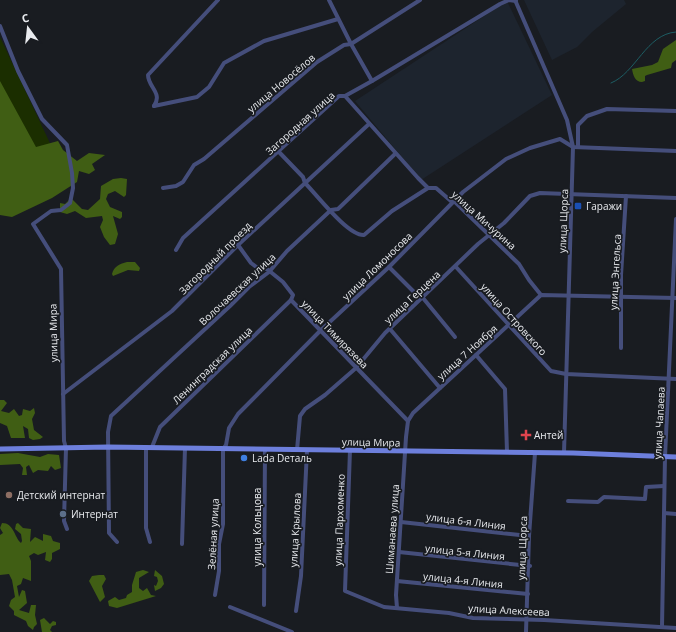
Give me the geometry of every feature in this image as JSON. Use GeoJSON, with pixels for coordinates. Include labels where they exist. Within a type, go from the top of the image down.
{"type":"FeatureCollection","features":[{"type":"Feature","properties":{"kind":"main road","name":"улица Мира"},"geometry":{"type":"LineString","coordinates":[[0,449],[149,447],[564,453],[676,457]]}},
{"type":"Feature","properties":{"kind":"street"},"geometry":{"type":"LineString","coordinates":[[218,0],[148,75],[148,80],[157,92],[158,101],[154,106],[197,97],[209,87],[224,63],[264,41],[338,19]]}},
{"type":"Feature","properties":{"kind":"street"},"geometry":{"type":"LineString","coordinates":[[329,0],[372,81]]}},
{"type":"Feature","properties":{"kind":"street","name":"улица Новосёлов"},"geometry":{"type":"LineString","coordinates":[[163,188],[176,186],[183,182],[194,165],[204,159],[317,62],[344,45],[351,44],[420,0]]}},
{"type":"Feature","properties":{"kind":"street","name":"Загородная улица"},"geometry":{"type":"LineString","coordinates":[[176,250],[183,238],[339,96],[344,96],[372,81],[500,4],[509,0],[515,0]]}},
{"type":"Feature","properties":{"kind":"street","name":"улица Щорса"},"geometry":{"type":"LineString","coordinates":[[515,0],[567,120],[573,147],[564,453]]}},
{"type":"Feature","properties":{"kind":"street","name":"улица Мира"},"geometry":{"type":"LineString","coordinates":[[0,26],[18,71],[42,119],[67,145],[72,173],[73,188],[70,203],[61,210],[51,211],[33,224],[61,270],[63,394],[66,448]]}},
{"type":"Feature","properties":{"kind":"street","name":"улица Мичурина"},"geometry":{"type":"LineString","coordinates":[[344,96],[395,154],[428,188],[436,188],[452,202],[455,202],[488,236],[519,264],[541,295]]}},
{"type":"Feature","properties":{"kind":"street"},"geometry":{"type":"LineString","coordinates":[[578,147],[578,125],[587,116],[607,109],[676,111]]}},
{"type":"Feature","properties":{"kind":"street","name":"Загородный проезд"},"geometry":{"type":"LineString","coordinates":[[63,394],[172,311],[238,245],[369,124]]}},
{"type":"Feature","properties":{"kind":"street","name":"улица Ломоносова"},"geometry":{"type":"LineString","coordinates":[[223,448],[226,445],[229,428],[238,414],[320,331],[389,267],[478,180],[506,159],[524,151],[560,139],[573,147]]}},
{"type":"Feature","properties":{"kind":"street"},"geometry":{"type":"LineString","coordinates":[[573,147],[676,151]]}},
{"type":"Feature","properties":{"kind":"street"},"geometry":{"type":"LineString","coordinates":[[279,152],[350,231],[356,234],[364,235],[392,211],[428,188]]}},
{"type":"Feature","properties":{"kind":"street","name":"Волочаевская улица"},"geometry":{"type":"LineString","coordinates":[[117,542],[108,534],[108,432],[111,416],[224,312],[248,287],[269,272],[287,251],[331,210],[338,209],[395,154]]}},
{"type":"Feature","properties":{"kind":"street","name":"улица Герцена"},"geometry":{"type":"LineString","coordinates":[[298,450],[300,416],[305,409],[325,395],[356,368],[390,328],[488,236],[504,223],[530,196],[540,193],[676,198]]}},
{"type":"Feature","properties":{"kind":"street","name":"улица Энгельса"},"geometry":{"type":"LineString","coordinates":[[620,348],[626,196]]}},
{"type":"Feature","properties":{"kind":"street","name":"улица Чапаева"},"geometry":{"type":"LineString","coordinates":[[662,627],[664,486],[674,298],[676,219]]}},
{"type":"Feature","properties":{"kind":"street","name":"улица Тимирязева"},"geometry":{"type":"LineString","coordinates":[[238,245],[251,264],[259,269],[267,269],[283,282],[293,295],[292,300],[320,331],[408,421]]}},
{"type":"Feature","properties":{"kind":"street"},"geometry":{"type":"LineString","coordinates":[[389,267],[419,296],[423,298],[455,338]]}},
{"type":"Feature","properties":{"kind":"street","name":"улица Островского"},"geometry":{"type":"LineString","coordinates":[[456,267],[551,371],[566,374],[676,379]]}},
{"type":"Feature","properties":{"kind":"street"},"geometry":{"type":"LineString","coordinates":[[541,295],[674,298]]}},
{"type":"Feature","properties":{"kind":"street","name":"улица 7 Ноября"},"geometry":{"type":"LineString","coordinates":[[408,421],[413,413],[541,295]]}},
{"type":"Feature","properties":{"kind":"street","name":"Ленинградская улица"},"geometry":{"type":"LineString","coordinates":[[150,542],[146,528],[149,447],[160,427],[292,300]]}},
{"type":"Feature","properties":{"kind":"street"},"geometry":{"type":"LineString","coordinates":[[390,328],[440,388]]}},
{"type":"Feature","properties":{"kind":"street"},"geometry":{"type":"LineString","coordinates":[[476,355],[505,389],[507,452]]}},
{"type":"Feature","properties":{"kind":"street"},"geometry":{"type":"LineString","coordinates":[[405,451],[408,421]]}},
{"type":"Feature","properties":{"kind":"street"},"geometry":{"type":"LineString","coordinates":[[66,448],[64,522],[67,529]]}},
{"type":"Feature","properties":{"kind":"street"},"geometry":{"type":"LineString","coordinates":[[182,544],[185,448]]}},
{"type":"Feature","properties":{"kind":"street","name":"Зелёная улица"},"geometry":{"type":"LineString","coordinates":[[215,595],[219,571],[219,544],[223,524],[223,448]]}},
{"type":"Feature","properties":{"kind":"street","name":"улица Кольцова"},"geometry":{"type":"LineString","coordinates":[[264,605],[265,449]]}},
{"type":"Feature","properties":{"kind":"street","name":"улица Крылова"},"geometry":{"type":"LineString","coordinates":[[296,611],[301,576],[307,450]]}},
{"type":"Feature","properties":{"kind":"street","name":"улица Пархоменко"},"geometry":{"type":"LineString","coordinates":[[344,591],[350,450]]}},
{"type":"Feature","properties":{"kind":"street","name":"Шиманаева улица"},"geometry":{"type":"LineString","coordinates":[[397,608],[397,581],[405,451]]}},
{"type":"Feature","properties":{"kind":"street","name":"улица Щорса"},"geometry":{"type":"LineString","coordinates":[[526,632],[530,566],[529,536],[535,453]]}},
{"type":"Feature","properties":{"kind":"street"},"geometry":{"type":"LineString","coordinates":[[568,501],[598,502],[604,497],[645,498],[646,487],[664,486]]}},
{"type":"Feature","properties":{"kind":"street"},"geometry":{"type":"LineString","coordinates":[[664,513],[676,514]]}},
{"type":"Feature","properties":{"kind":"street","name":"улица 6-я Линия"},"geometry":{"type":"LineString","coordinates":[[401,522],[529,536]]}},
{"type":"Feature","properties":{"kind":"street","name":"улица 5-я Линия"},"geometry":{"type":"LineString","coordinates":[[399,552],[530,566]]}},
{"type":"Feature","properties":{"kind":"street","name":"улица 4-я Линия"},"geometry":{"type":"LineString","coordinates":[[397,581],[528,594]]}},
{"type":"Feature","properties":{"kind":"street","name":"улица Алексеева"},"geometry":{"type":"LineString","coordinates":[[344,591],[384,607],[449,613],[473,618],[676,628]]}},
{"type":"Feature","properties":{"kind":"street"},"geometry":{"type":"LineString","coordinates":[[230,607],[292,632]]}},
{"type":"Feature","properties":{"kind":"shaded area"},"geometry":{"type":"Polygon","coordinates":[[[524,0],[624,0],[626,4],[592,32],[577,47],[552,60],[524,0]]]}},
{"type":"Feature","properties":{"kind":"shaded area"},"geometry":{"type":"Polygon","coordinates":[[[507,1],[552,95],[421,180],[355,101],[507,1]]]}},
{"type":"Feature","properties":{"kind":"green space"},"geometry":{"type":"Polygon","coordinates":[[[0,37],[65,175],[0,214],[0,37]]]}},
{"type":"Feature","properties":{"kind":"green space"},"geometry":{"type":"Polygon","coordinates":[[[676,40],[676,60],[672,63],[671,68],[647,75],[645,76],[645,81],[642,82],[636,79],[632,69],[652,65],[658,62],[663,49],[676,40]]]}},
{"type":"Feature","properties":{"kind":"green space"},"geometry":{"type":"Polygon","coordinates":[[[0,81],[36,147],[58,141],[63,150],[77,161],[89,153],[105,155],[92,164],[95,170],[89,174],[79,171],[77,182],[52,198],[12,217],[0,215],[0,81]]]}},
{"type":"Feature","properties":{"kind":"green space"},"geometry":{"type":"Polygon","coordinates":[[[113,179],[127,179],[126,195],[124,197],[115,191],[108,194],[106,199],[110,207],[122,212],[122,217],[120,219],[113,216],[118,234],[115,244],[110,245],[104,237],[100,227],[103,220],[102,216],[86,218],[75,211],[67,214],[60,212],[60,203],[65,204],[71,198],[82,209],[88,210],[100,199],[101,186],[113,179]]]}},
{"type":"Feature","properties":{"kind":"green space"},"geometry":{"type":"Polygon","coordinates":[[[127,262],[135,262],[140,268],[139,271],[128,270],[113,276],[113,271],[116,267],[127,262]]]}},
{"type":"Feature","properties":{"kind":"green space"},"geometry":{"type":"Polygon","coordinates":[[[0,400],[4,400],[7,403],[1,411],[9,413],[14,409],[19,416],[22,415],[23,409],[30,411],[34,408],[35,413],[32,419],[34,430],[43,437],[33,440],[29,438],[28,429],[23,426],[25,438],[11,438],[7,426],[0,423],[0,400]]]}},
{"type":"Feature","properties":{"kind":"green space"},"geometry":{"type":"Polygon","coordinates":[[[18,453],[40,457],[48,454],[59,455],[61,468],[55,470],[51,466],[48,471],[38,470],[33,473],[29,465],[26,467],[27,475],[22,475],[23,468],[20,464],[0,465],[0,454],[18,453]]]}},
{"type":"Feature","properties":{"kind":"green space"},"geometry":{"type":"Polygon","coordinates":[[[2,523],[9,525],[21,543],[21,534],[15,529],[16,524],[18,523],[23,528],[31,529],[30,542],[35,537],[43,541],[43,534],[51,536],[53,541],[60,543],[60,549],[52,553],[52,559],[50,562],[45,560],[46,552],[38,555],[34,553],[29,556],[31,561],[31,581],[23,578],[21,584],[17,586],[19,597],[22,590],[25,591],[27,603],[19,610],[29,613],[31,605],[36,605],[35,615],[37,624],[33,630],[28,626],[26,621],[14,615],[14,611],[9,606],[11,600],[15,597],[12,580],[9,574],[0,575],[0,535],[3,533],[0,528],[2,523]]]}},
{"type":"Feature","properties":{"kind":"green space"},"geometry":{"type":"Polygon","coordinates":[[[143,570],[149,572],[139,578],[139,588],[143,591],[147,588],[151,595],[156,596],[117,608],[109,606],[108,601],[115,597],[119,600],[126,598],[127,595],[132,592],[132,585],[136,572],[143,570]]]}},
{"type":"Feature","properties":{"kind":"green space"},"geometry":{"type":"Polygon","coordinates":[[[155,570],[162,576],[164,584],[161,588],[155,591],[154,585],[156,586],[158,581],[157,577],[154,576],[155,570]]]}},
{"type":"Feature","properties":{"kind":"green space"},"geometry":{"type":"Polygon","coordinates":[[[104,575],[106,579],[102,586],[105,597],[100,602],[89,581],[92,576],[104,575]]]}},
{"type":"Feature","properties":{"kind":"green space"},"geometry":{"type":"Polygon","coordinates":[[[44,618],[50,624],[53,621],[56,622],[56,625],[52,626],[50,630],[52,632],[42,632],[40,620],[44,618]]]}},
{"type":"Feature","properties":{"kind":"waterway"},"geometry":{"type":"LineString","coordinates":[[611,83],[620,78],[657,39],[666,34],[676,32]]}},
{"type":"Feature","properties":{"kind":"place","name":"Гаражи"},"geometry":{"type":"Point","coordinates":[578,206]}},
{"type":"Feature","properties":{"kind":"place","name":"Антей"},"geometry":{"type":"Point","coordinates":[526,435]}},
{"type":"Feature","properties":{"kind":"place","name":"Lada Dеталь"},"geometry":{"type":"Point","coordinates":[244,458]}},
{"type":"Feature","properties":{"kind":"place","name":"Детский интернат"},"geometry":{"type":"Point","coordinates":[9,495]}},
{"type":"Feature","properties":{"kind":"place","name":"Интернат"},"geometry":{"type":"Point","coordinates":[63,514]}}]}
